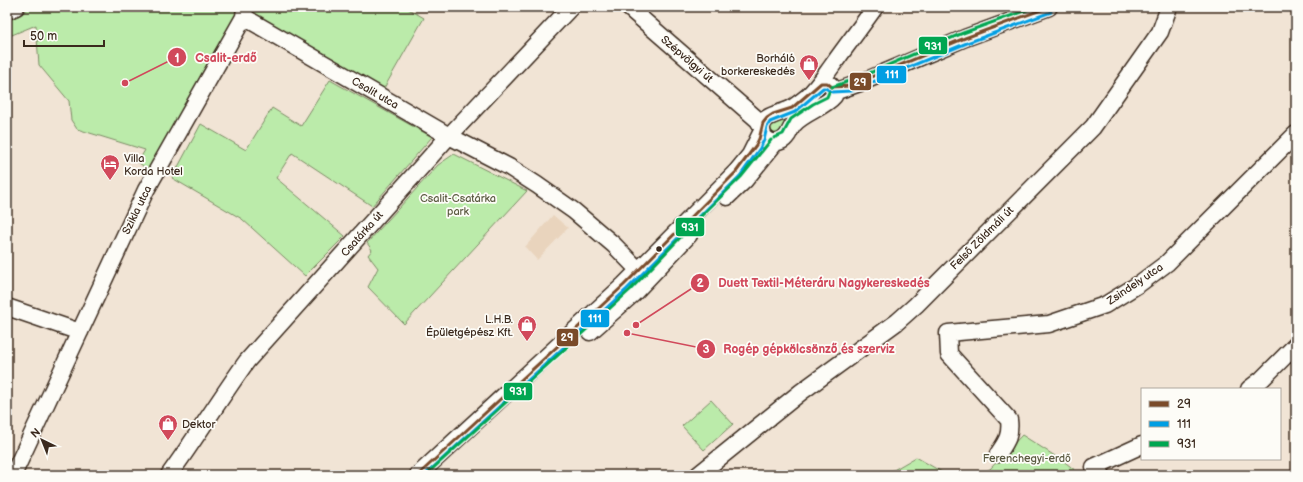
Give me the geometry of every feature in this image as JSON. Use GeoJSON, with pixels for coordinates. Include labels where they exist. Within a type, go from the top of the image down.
{"type":"FeatureCollection","features":[{"type":"Feature","properties":{"kind":"street"},"geometry":{"type":"LineString","coordinates":[[7,12],[16,7]]}},
{"type":"Feature","properties":{"kind":"street","name":"Csatárka út"},"geometry":{"type":"LineString","coordinates":[[168,475],[195,439],[247,361],[449,136],[571,7]]}},
{"type":"Feature","properties":{"kind":"street","name":"Szépvölgyi út"},"geometry":{"type":"LineString","coordinates":[[628,7],[746,110],[761,118],[764,125],[807,97],[829,87],[844,50],[875,7]]}},
{"type":"Feature","properties":{"kind":"street"},"geometry":{"type":"LineString","coordinates":[[829,87],[850,86],[966,38],[1049,7]]}},
{"type":"Feature","properties":{"kind":"street","name":"Felső Zöldmáli út"},"geometry":{"type":"LineString","coordinates":[[698,475],[801,392],[887,330],[916,305],[1092,127],[1160,32],[1169,7]]}},
{"type":"Feature","properties":{"kind":"street","name":"Csalit utca"},"geometry":{"type":"LineString","coordinates":[[244,12],[449,136],[509,168],[537,185],[574,211],[614,245],[643,275]]}},
{"type":"Feature","properties":{"kind":"street","name":"Szikla utca"},"geometry":{"type":"LineString","coordinates":[[13,475],[146,190],[244,12]]}},
{"type":"Feature","properties":{"kind":"street","name":"Szépvölgyi út"},"geometry":{"type":"LineString","coordinates":[[643,275],[700,224],[745,180],[775,143],[787,137],[794,123],[816,108],[830,101],[834,96],[829,87]]}},
{"type":"Feature","properties":{"kind":"street"},"geometry":{"type":"LineString","coordinates":[[764,125],[766,139],[775,143]]}},
{"type":"Feature","properties":{"kind":"street"},"geometry":{"type":"LineString","coordinates":[[418,475],[554,350],[643,275],[750,155],[764,125]]}},
{"type":"Feature","properties":{"kind":"street","name":"Zsindely utca"},"geometry":{"type":"LineString","coordinates":[[998,454],[1009,438],[1009,420],[949,354],[948,333],[1049,324],[1105,305],[1139,284],[1167,263],[1296,134]]}},
{"type":"Feature","properties":{"kind":"street"},"geometry":{"type":"LineString","coordinates":[[433,475],[633,294],[643,275]]}},
{"type":"Feature","properties":{"kind":"street"},"geometry":{"type":"LineString","coordinates":[[7,307],[80,332]]}},
{"type":"Feature","properties":{"kind":"street"},"geometry":{"type":"LineString","coordinates":[[1250,388],[1296,345]]}},
{"type":"Feature","properties":{"kind":"street"},"geometry":{"type":"LineString","coordinates":[[1102,475],[1094,467],[1141,445]]}},
{"type":"Feature","properties":{"kind":"shaded area"},"geometry":{"type":"Polygon","coordinates":[[[553,215],[568,228],[537,260],[525,247],[553,215]]]}},
{"type":"Feature","properties":{"kind":"green space"},"geometry":{"type":"Polygon","coordinates":[[[32,7],[240,7],[240,10],[212,55],[149,171],[138,162],[145,150],[77,129],[71,120],[69,101],[39,65],[36,25],[7,37],[7,21],[32,7]]]}},
{"type":"Feature","properties":{"kind":"green space"},"geometry":{"type":"Polygon","coordinates":[[[255,7],[405,7],[424,18],[383,90],[255,14],[255,7]]]}},
{"type":"Feature","properties":{"kind":"green space"},"geometry":{"type":"Polygon","coordinates":[[[330,80],[432,137],[372,206],[292,153],[276,178],[345,236],[305,276],[242,219],[172,178],[201,124],[246,150],[272,108],[301,126],[330,80]]]}},
{"type":"Feature","properties":{"kind":"green space"},"geometry":{"type":"Polygon","coordinates":[[[826,90],[828,94],[773,139],[767,123],[826,90]]]}},
{"type":"Feature","properties":{"kind":"green space","name":"Csalit-Csatárka park"},"geometry":{"type":"Polygon","coordinates":[[[454,154],[527,191],[404,324],[368,287],[378,268],[368,255],[372,250],[367,243],[438,165],[454,154]]]}},
{"type":"Feature","properties":{"kind":"green space"},"geometry":{"type":"Polygon","coordinates":[[[711,400],[733,424],[704,450],[682,426],[711,400]]]}},
{"type":"Feature","properties":{"kind":"green space","name":"Ferenchegyi-erdő"},"geometry":{"type":"Polygon","coordinates":[[[1022,435],[1066,463],[1081,475],[979,475],[990,469],[1022,435]]]}},
{"type":"Feature","properties":{"kind":"green space"},"geometry":{"type":"Polygon","coordinates":[[[916,457],[947,475],[885,475],[916,457]]]}},
{"type":"Feature","properties":{"kind":"transit line","name":"931"},"geometry":{"type":"LineString","coordinates":[[832,87],[858,78],[963,33],[1035,7]]}},
{"type":"Feature","properties":{"kind":"transit line","name":"29"},"geometry":{"type":"LineString","coordinates":[[418,475],[624,285],[736,172],[756,145],[763,123],[767,118],[773,114],[792,108],[821,83],[827,83],[832,87],[850,86],[965,38],[1049,7]]}},
{"type":"Feature","properties":{"kind":"transit line","name":"111"},"geometry":{"type":"LineString","coordinates":[[425,475],[627,289],[740,176],[760,148],[770,122],[795,112],[823,88],[832,92],[851,91],[967,43],[1051,12]]}},
{"type":"Feature","properties":{"kind":"transit line","name":"931"},"geometry":{"type":"LineString","coordinates":[[774,138],[783,134],[791,119],[813,104],[827,97],[829,92]]}},
{"type":"Feature","properties":{"kind":"transit line","name":"931"},"geometry":{"type":"LineString","coordinates":[[430,471],[630,290],[696,221],[741,177],[771,140]]}},
{"type":"Feature","properties":{"kind":"place","name":"Borháló borkereskedés"},"geometry":{"type":"Point","coordinates":[809,81]}},
{"type":"Feature","properties":{"kind":"place","name":"Csalit-erdő"},"geometry":{"type":"Point","coordinates":[125,83]}},
{"type":"Feature","properties":{"kind":"place","name":"Villa Korda Hotel"},"geometry":{"type":"Point","coordinates":[110,181]}},
{"type":"Feature","properties":{"kind":"place","name":"Duett Textil-Méteráru Nagykereskedés"},"geometry":{"type":"Point","coordinates":[636,325]}},
{"type":"Feature","properties":{"kind":"place","name":"Rogép gépkölcsönző és szerviz"},"geometry":{"type":"Point","coordinates":[627,333]}},
{"type":"Feature","properties":{"kind":"place","name":"L.H.B. Épületgépész Kft."},"geometry":{"type":"Point","coordinates":[527,342]}},
{"type":"Feature","properties":{"kind":"place","name":"Dektor"},"geometry":{"type":"Point","coordinates":[168,441]}}]}
